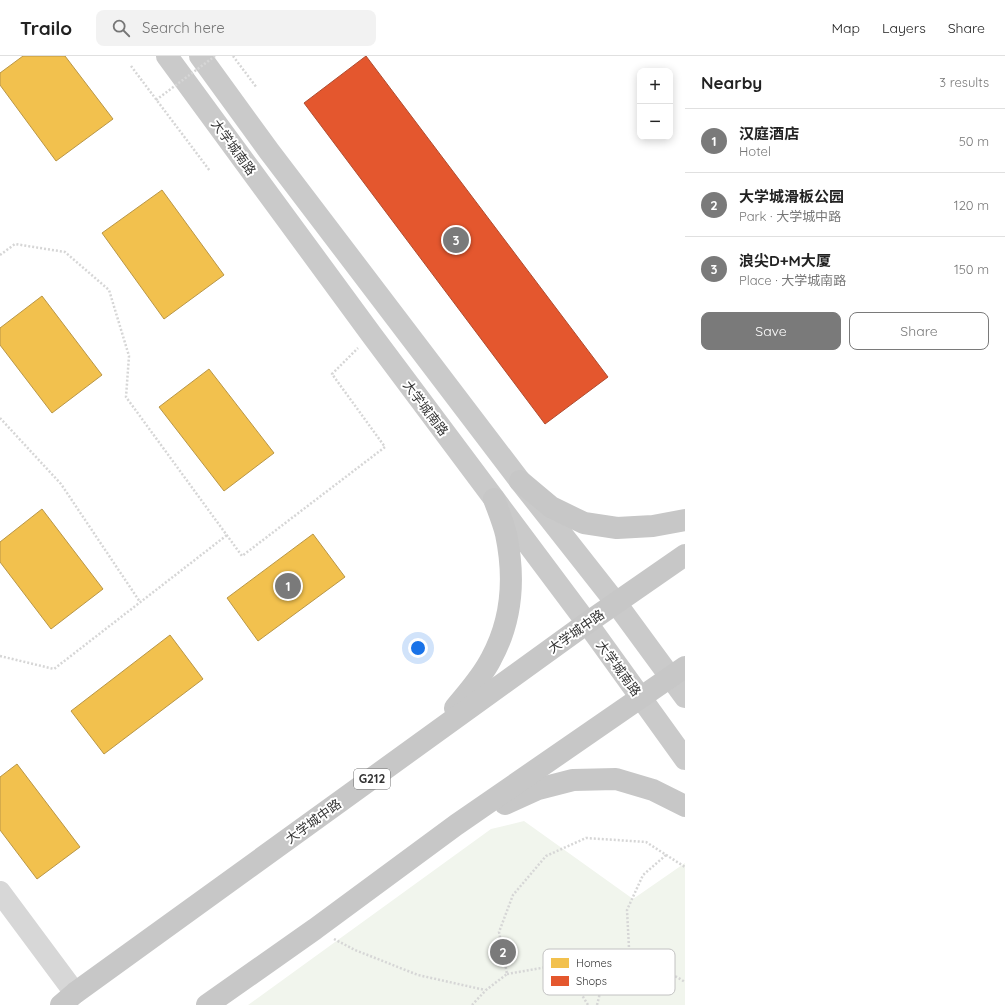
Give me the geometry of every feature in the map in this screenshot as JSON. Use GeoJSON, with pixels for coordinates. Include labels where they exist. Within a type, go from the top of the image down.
{"type":"FeatureCollection","features":[{"type":"Feature","properties":{"kind":"highway"},"geometry":{"type":"LineString","coordinates":[[520,481],[551,507],[584,523],[617,528],[653,526],[685,520]]}},
{"type":"Feature","properties":{"kind":"highway"},"geometry":{"type":"LineString","coordinates":[[436,732],[476,684],[492,658],[504,629],[511,599],[511,566],[506,532],[494,499]]}},
{"type":"Feature","properties":{"kind":"highway","name":"大学城中路"},"geometry":{"type":"LineString","coordinates":[[68,999],[586,623],[685,555]]}},
{"type":"Feature","properties":{"kind":"highway"},"geometry":{"type":"LineString","coordinates":[[207,1005],[315,929],[456,825],[678,672]]}},
{"type":"Feature","properties":{"kind":"highway"},"geometry":{"type":"LineString","coordinates":[[456,825],[538,789],[573,780],[616,779],[653,790],[685,806]]}},
{"type":"Feature","properties":{"kind":"main road","name":"大学城南路"},"geometry":{"type":"LineString","coordinates":[[167,56],[685,759]]}},
{"type":"Feature","properties":{"kind":"main road","name":"大学城南路"},"geometry":{"type":"LineString","coordinates":[[200,56],[258,136],[520,481],[616,603],[678,672],[685,697]]}},
{"type":"Feature","properties":{"kind":"street"},"geometry":{"type":"LineString","coordinates":[[0,892],[68,999]]}},
{"type":"Feature","properties":{"kind":"path"},"geometry":{"type":"LineString","coordinates":[[156,100],[215,56]]}},
{"type":"Feature","properties":{"kind":"path"},"geometry":{"type":"LineString","coordinates":[[233,56],[257,88]]}},
{"type":"Feature","properties":{"kind":"path"},"geometry":{"type":"LineString","coordinates":[[131,66],[210,171]]}},
{"type":"Feature","properties":{"kind":"path"},"geometry":{"type":"LineString","coordinates":[[0,254],[15,244],[65,252],[109,290],[129,356],[126,397],[242,556],[385,448],[332,374],[371,334]]}},
{"type":"Feature","properties":{"kind":"path"},"geometry":{"type":"LineString","coordinates":[[0,418],[61,484],[140,602]]}},
{"type":"Feature","properties":{"kind":"path"},"geometry":{"type":"LineString","coordinates":[[0,656],[54,669],[227,535]]}},
{"type":"Feature","properties":{"kind":"path"},"geometry":{"type":"LineString","coordinates":[[507,974],[499,932],[513,895],[546,856],[586,838],[646,842],[685,867]]}},
{"type":"Feature","properties":{"kind":"path"},"geometry":{"type":"LineString","coordinates":[[629,949],[626,910],[643,875],[666,855]]}},
{"type":"Feature","properties":{"kind":"path"},"geometry":{"type":"LineString","coordinates":[[315,929],[355,950],[418,975],[486,990]]}},
{"type":"Feature","properties":{"kind":"path"},"geometry":{"type":"LineString","coordinates":[[472,1005],[486,990],[507,974],[543,968]]}},
{"type":"Feature","properties":{"kind":"path"},"geometry":{"type":"LineString","coordinates":[[675,977],[685,982]]}},
{"type":"Feature","properties":{"kind":"path"},"geometry":{"type":"LineString","coordinates":[[582,995],[588,1005]]}},
{"type":"Feature","properties":{"kind":"path"},"geometry":{"type":"LineString","coordinates":[[597,1005],[600,995]]}},
{"type":"Feature","properties":{"kind":"shaded area"},"geometry":{"type":"Polygon","coordinates":[[[524,821],[633,899],[685,863],[685,1005],[248,1005],[491,829],[524,821]]]}},
{"type":"Feature","properties":{"kind":"building: Homes"},"geometry":{"type":"Polygon","coordinates":[[[23,56],[65,56],[113,119],[56,161],[0,85],[0,73],[23,56]]]}},
{"type":"Feature","properties":{"kind":"building: Homes"},"geometry":{"type":"Polygon","coordinates":[[[162,190],[224,275],[164,319],[102,233],[162,190]]]}},
{"type":"Feature","properties":{"kind":"building: Homes"},"geometry":{"type":"Polygon","coordinates":[[[42,296],[102,375],[52,413],[0,345],[0,328],[42,296]]]}},
{"type":"Feature","properties":{"kind":"building: Homes"},"geometry":{"type":"Polygon","coordinates":[[[209,369],[274,453],[224,491],[159,407],[209,369]]]}},
{"type":"Feature","properties":{"kind":"building: Homes"},"geometry":{"type":"Polygon","coordinates":[[[42,509],[103,589],[51,629],[0,562],[0,542],[42,509]]]}},
{"type":"Feature","properties":{"kind":"building: Homes"},"geometry":{"type":"Polygon","coordinates":[[[313,534],[345,577],[258,641],[227,598],[313,534]]]}},
{"type":"Feature","properties":{"kind":"building: Homes"},"geometry":{"type":"Polygon","coordinates":[[[170,635],[203,679],[104,754],[71,711],[170,635]]]}},
{"type":"Feature","properties":{"kind":"building: Homes"},"geometry":{"type":"Polygon","coordinates":[[[17,764],[80,847],[37,879],[0,830],[0,777],[17,764]]]}},
{"type":"Feature","properties":{"kind":"building: Shops"},"geometry":{"type":"Polygon","coordinates":[[[366,56],[608,377],[545,424],[304,103],[366,56]]]}},
{"type":"Feature","properties":{"kind":"place","name":"浪尖D+M大厦"},"geometry":{"type":"Point","coordinates":[456,240]}},
{"type":"Feature","properties":{"kind":"place","name":"汉庭酒店"},"geometry":{"type":"Point","coordinates":[288,586]}},
{"type":"Feature","properties":{"kind":"place","name":"大学城滑板公园"},"geometry":{"type":"Point","coordinates":[503,952]}}]}
